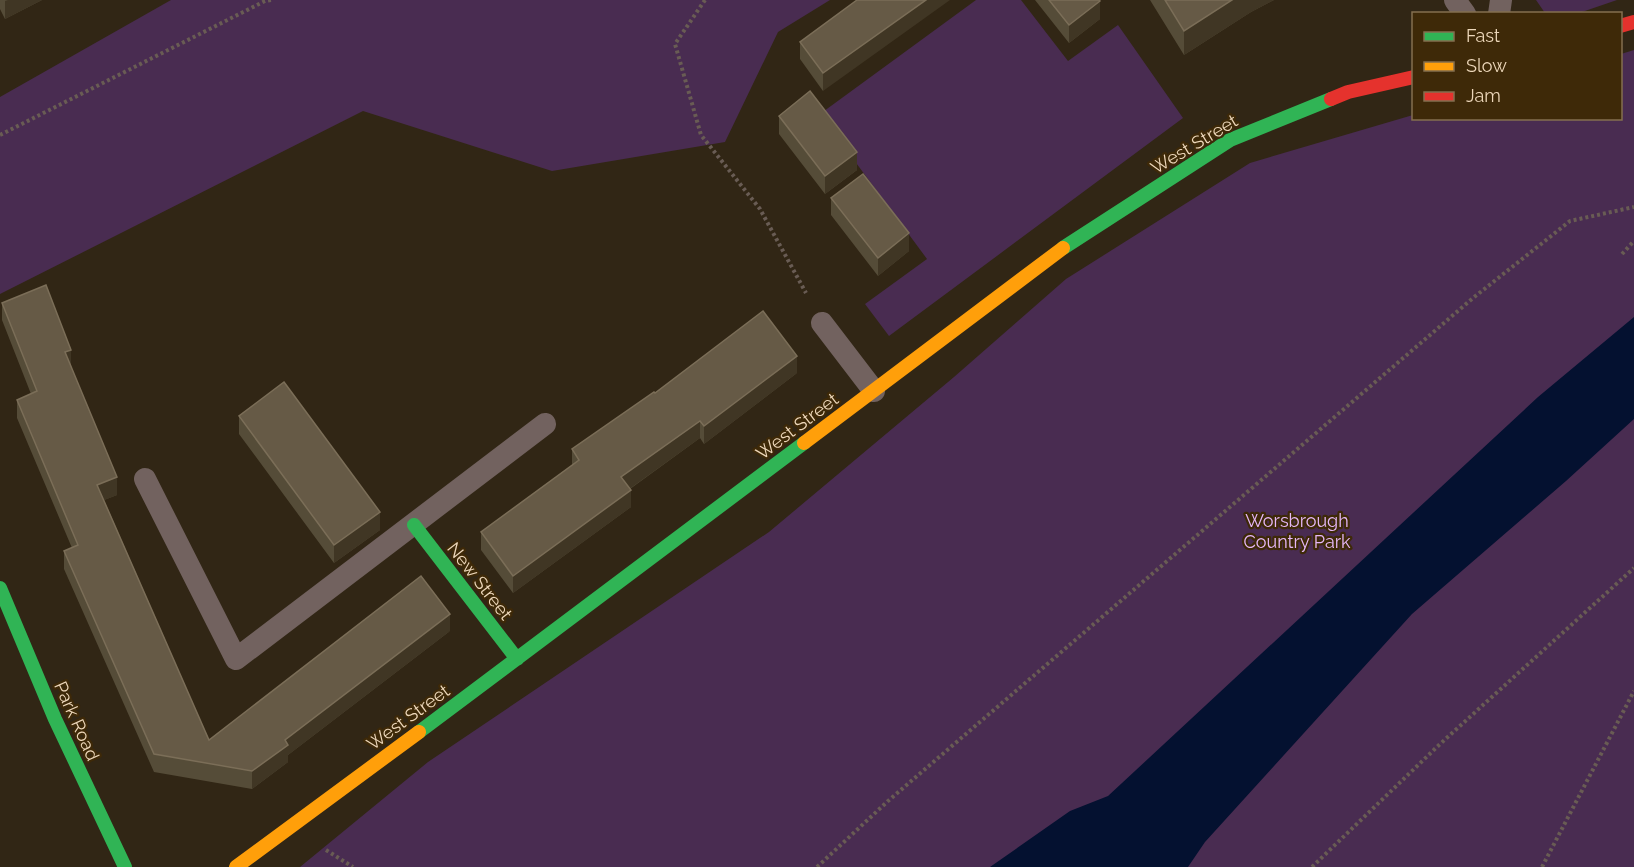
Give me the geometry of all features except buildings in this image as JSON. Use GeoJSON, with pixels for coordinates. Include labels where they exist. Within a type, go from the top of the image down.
{"type":"FeatureCollection","features":[{"type":"Feature","properties":{"kind":"main road","name":"West Street"},"geometry":{"type":"LineString","coordinates":[[236,867],[518,659],[1058,251],[1230,140],[1347,92],[1412,76]]}},
{"type":"Feature","properties":{"kind":"main road","name":"New Street"},"geometry":{"type":"LineString","coordinates":[[414,525],[518,659]]}},
{"type":"Feature","properties":{"kind":"main road","name":"Park Road"},"geometry":{"type":"LineString","coordinates":[[0,588],[55,719],[126,867]]}},
{"type":"Feature","properties":{"kind":"lane"},"geometry":{"type":"LineString","coordinates":[[822,323],[874,391]]}},
{"type":"Feature","properties":{"kind":"lane"},"geometry":{"type":"LineString","coordinates":[[145,479],[236,658],[545,424]]}},
{"type":"Feature","properties":{"kind":"path"},"geometry":{"type":"LineString","coordinates":[[0,135],[255,6],[272,0]]}},
{"type":"Feature","properties":{"kind":"path"},"geometry":{"type":"LineString","coordinates":[[705,0],[675,44],[701,135],[760,209],[822,323]]}},
{"type":"Feature","properties":{"kind":"path"},"geometry":{"type":"LineString","coordinates":[[817,867],[888,801],[1473,298],[1570,221],[1634,207]]}},
{"type":"Feature","properties":{"kind":"path"},"geometry":{"type":"LineString","coordinates":[[1622,254],[1634,241]]}},
{"type":"Feature","properties":{"kind":"path"},"geometry":{"type":"LineString","coordinates":[[1312,867],[1440,745],[1634,568]]}},
{"type":"Feature","properties":{"kind":"path"},"geometry":{"type":"LineString","coordinates":[[1542,867],[1634,690]]}},
{"type":"Feature","properties":{"kind":"green space"},"geometry":{"type":"Polygon","coordinates":[[[171,0],[830,0],[778,32],[725,142],[552,171],[363,111],[0,294],[0,97],[171,0]]]}},
{"type":"Feature","properties":{"kind":"green space"},"geometry":{"type":"Polygon","coordinates":[[[976,0],[1021,0],[1068,61],[1118,25],[1183,118],[889,336],[865,304],[927,259],[820,114],[976,0]]]}},
{"type":"Feature","properties":{"kind":"green space"},"geometry":{"type":"Polygon","coordinates":[[[1536,0],[1617,0],[1582,12],[1544,12],[1536,0]]]}},
{"type":"Feature","properties":{"kind":"green space","name":"Worsbrough Country Park"},"geometry":{"type":"Polygon","coordinates":[[[1634,50],[1634,867],[300,867],[428,762],[769,532],[954,377],[1066,279],[1250,163],[1412,115],[1412,120],[1622,120],[1622,54],[1634,50]]]}},
{"type":"Feature","properties":{"kind":"water"},"geometry":{"type":"Polygon","coordinates":[[[1634,317],[1634,419],[1412,614],[1205,842],[1188,867],[990,867],[1070,811],[1108,796],[1538,397],[1634,317]]]}},
{"type":"Feature","properties":{"kind":"traffic: fast"},"geometry":{"type":"LineString","coordinates":[[1063,248],[1230,140],[1331,99]]}},
{"type":"Feature","properties":{"kind":"traffic: fast"},"geometry":{"type":"LineString","coordinates":[[419,732],[804,443]]}},
{"type":"Feature","properties":{"kind":"traffic: fast"},"geometry":{"type":"LineString","coordinates":[[414,525],[517,659]]}},
{"type":"Feature","properties":{"kind":"traffic: fast"},"geometry":{"type":"LineString","coordinates":[[0,588],[55,719],[125,867]]}},
{"type":"Feature","properties":{"kind":"traffic: slow"},"geometry":{"type":"LineString","coordinates":[[804,443],[1063,248]]}},
{"type":"Feature","properties":{"kind":"traffic: slow"},"geometry":{"type":"LineString","coordinates":[[236,867],[419,732]]}},
{"type":"Feature","properties":{"kind":"traffic: jam"},"geometry":{"type":"LineString","coordinates":[[1622,25],[1634,22]]}},
{"type":"Feature","properties":{"kind":"traffic: jam"},"geometry":{"type":"LineString","coordinates":[[1331,99],[1348,92],[1412,77]]}}]}
